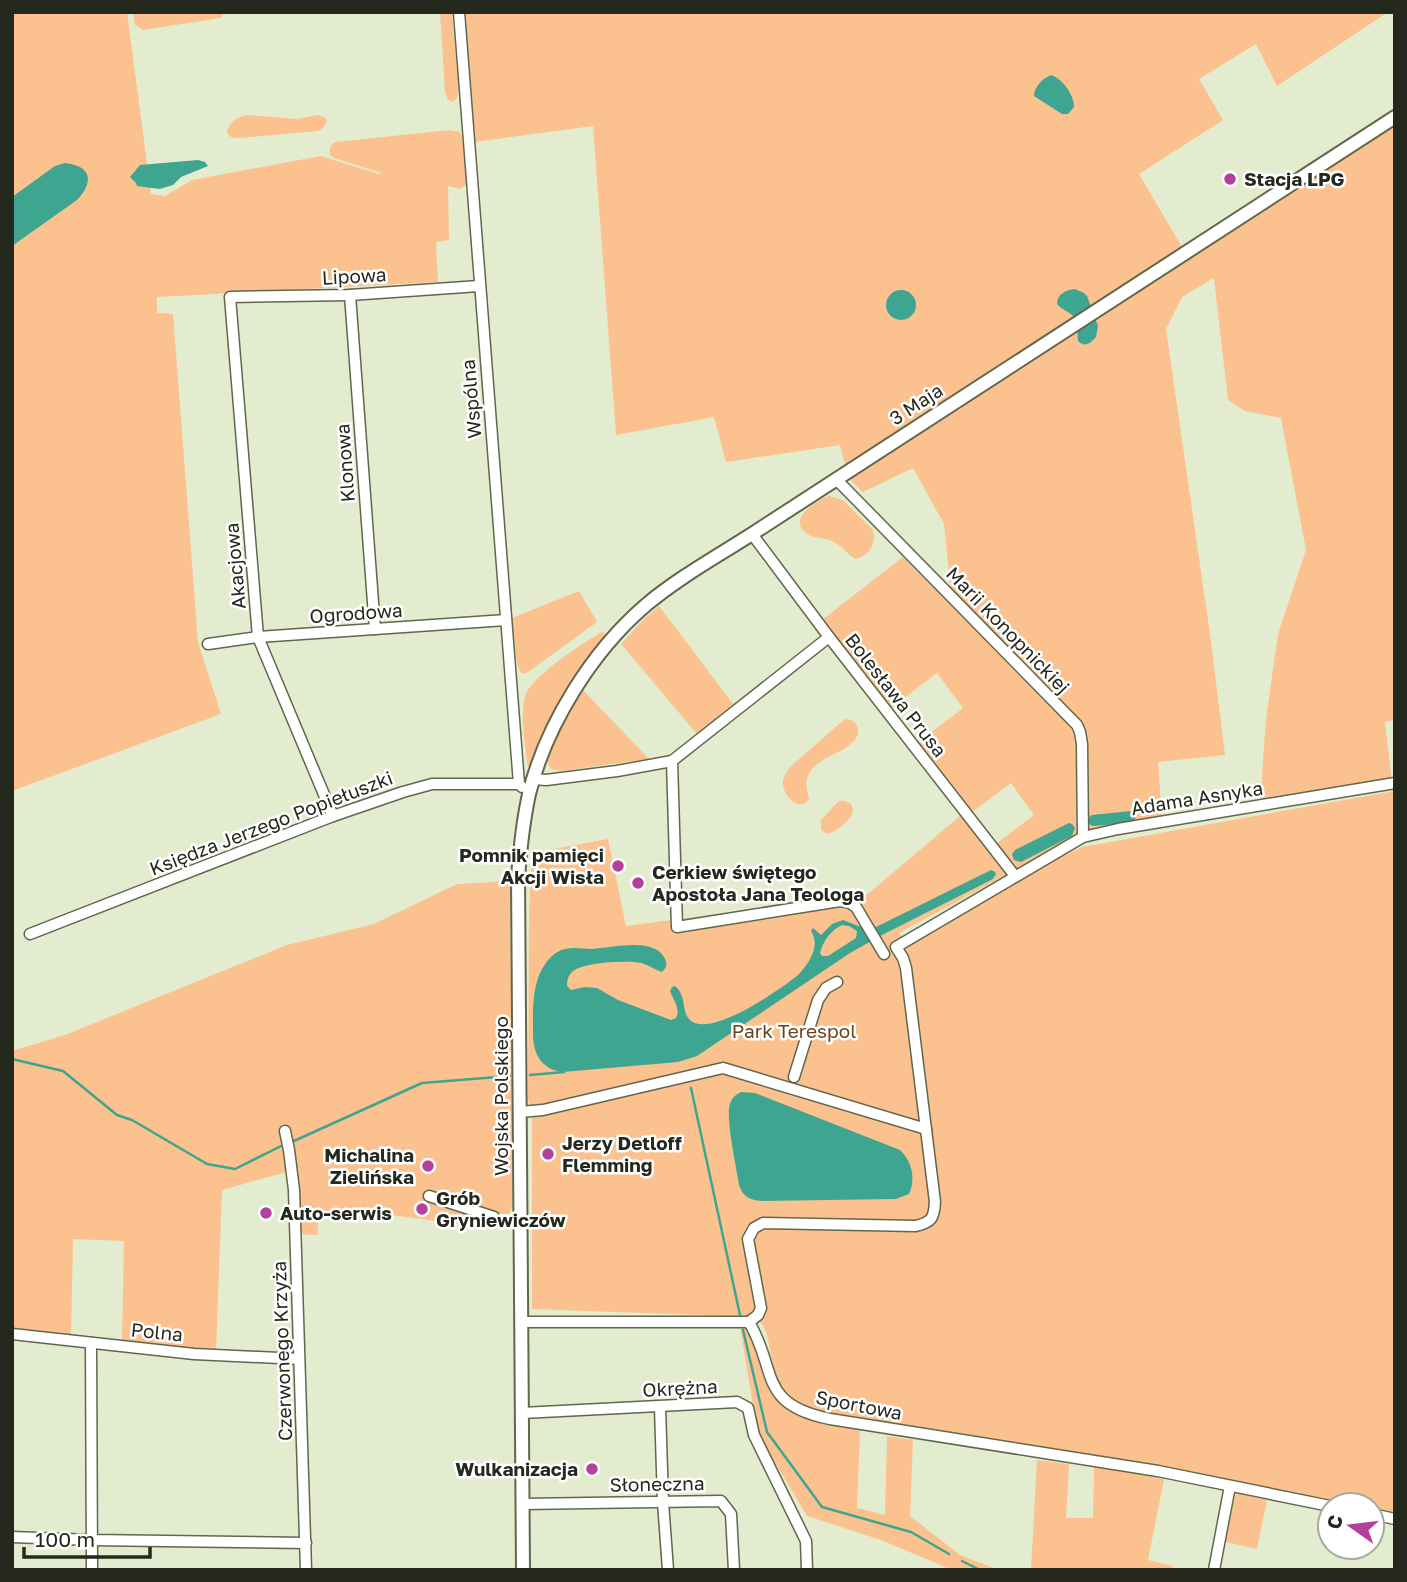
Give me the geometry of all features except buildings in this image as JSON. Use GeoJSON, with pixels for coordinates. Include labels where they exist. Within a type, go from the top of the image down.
{"type":"FeatureCollection","features":[{"type":"Feature","properties":{"kind":"street","name":"Wspólna"},"geometry":{"type":"LineString","coordinates":[[459,12],[506,620],[528,784]]}},
{"type":"Feature","properties":{"kind":"street","name":"3 Maja"},"geometry":{"type":"LineString","coordinates":[[528,784],[553,729],[587,670],[612,639],[645,606],[678,581],[1395,117]]}},
{"type":"Feature","properties":{"kind":"street","name":"Lipowa"},"geometry":{"type":"LineString","coordinates":[[230,298],[350,295],[479,286]]}},
{"type":"Feature","properties":{"kind":"street","name":"Klonowa"},"geometry":{"type":"LineString","coordinates":[[350,295],[375,629]]}},
{"type":"Feature","properties":{"kind":"street","name":"Akacjowa"},"geometry":{"type":"LineString","coordinates":[[230,298],[258,637],[333,817]]}},
{"type":"Feature","properties":{"kind":"street","name":"Marii Konopnickiej"},"geometry":{"type":"LineString","coordinates":[[836,479],[1077,725],[1082,744],[1083,837]]}},
{"type":"Feature","properties":{"kind":"street","name":"Bolesława Prusa"},"geometry":{"type":"LineString","coordinates":[[752,534],[1015,876]]}},
{"type":"Feature","properties":{"kind":"street","name":"Ogrodowa"},"geometry":{"type":"LineString","coordinates":[[208,644],[258,637],[506,620]]}},
{"type":"Feature","properties":{"kind":"street","name":"Księdza Jerzego Popiełuszki"},"geometry":{"type":"LineString","coordinates":[[30,934],[333,817],[432,784],[528,784],[672,761],[829,637]]}},
{"type":"Feature","properties":{"kind":"street"},"geometry":{"type":"LineString","coordinates":[[672,761],[677,927],[840,901],[856,907],[884,954]]}},
{"type":"Feature","properties":{"kind":"street","name":"Adama Asnyka"},"geometry":{"type":"LineString","coordinates":[[926,1129],[906,968],[896,947],[1083,837],[1395,783]]}},
{"type":"Feature","properties":{"kind":"street","name":"Wojska Polskiego"},"geometry":{"type":"LineString","coordinates":[[523,1570],[518,878],[528,784]]}},
{"type":"Feature","properties":{"kind":"street"},"geometry":{"type":"LineString","coordinates":[[794,1077],[818,1000],[826,988],[837,982]]}},
{"type":"Feature","properties":{"kind":"street"},"geometry":{"type":"LineString","coordinates":[[520,1112],[543,1110],[723,1068],[926,1129],[935,1202],[934,1215],[927,1223],[916,1226],[764,1223],[754,1228],[748,1239],[761,1308],[758,1315],[749,1322],[521,1322]]}},
{"type":"Feature","properties":{"kind":"street","name":"Czerwonego Krzyża"},"geometry":{"type":"LineString","coordinates":[[285,1131],[294,1190],[306,1570]]}},
{"type":"Feature","properties":{"kind":"street"},"geometry":{"type":"LineString","coordinates":[[429,1196],[494,1217]]}},
{"type":"Feature","properties":{"kind":"street","name":"Sportowa"},"geometry":{"type":"LineString","coordinates":[[749,1322],[756,1333],[775,1388],[788,1404],[807,1413],[882,1428],[1158,1471],[1316,1503]]}},
{"type":"Feature","properties":{"kind":"street","name":"Polna"},"geometry":{"type":"LineString","coordinates":[[12,1334],[194,1354],[299,1359]]}},
{"type":"Feature","properties":{"kind":"street"},"geometry":{"type":"LineString","coordinates":[[91,1343],[92,1570]]}},
{"type":"Feature","properties":{"kind":"street","name":"Okrężna"},"geometry":{"type":"LineString","coordinates":[[522,1413],[737,1402],[748,1408],[754,1435],[806,1541],[807,1570]]}},
{"type":"Feature","properties":{"kind":"street"},"geometry":{"type":"LineString","coordinates":[[660,1407],[668,1570]]}},
{"type":"Feature","properties":{"kind":"street"},"geometry":{"type":"LineString","coordinates":[[1213,1570],[1230,1486]]}},
{"type":"Feature","properties":{"kind":"street","name":"Słoneczna"},"geometry":{"type":"LineString","coordinates":[[522,1504],[721,1501],[732,1514],[734,1570]]}},
{"type":"Feature","properties":{"kind":"street"},"geometry":{"type":"LineString","coordinates":[[12,1537],[306,1544]]}},
{"type":"Feature","properties":{"kind":"green space"},"geometry":{"type":"Polygon","coordinates":[[[12,12],[127,12],[151,194],[165,196],[192,180],[321,156],[379,174],[382,173],[334,158],[330,155],[331,145],[336,142],[450,130],[462,135],[467,180],[466,185],[460,189],[448,186],[449,240],[436,242],[438,282],[157,297],[157,313],[173,314],[198,642],[221,714],[12,791],[12,12]]]}},
{"type":"Feature","properties":{"kind":"green space"},"geometry":{"type":"Polygon","coordinates":[[[133,12],[225,12],[221,18],[143,30],[135,25],[133,12]]]}},
{"type":"Feature","properties":{"kind":"green space"},"geometry":{"type":"Polygon","coordinates":[[[440,12],[452,12],[459,91],[453,102],[448,100],[445,92],[440,12]]]}},
{"type":"Feature","properties":{"kind":"green space"},"geometry":{"type":"Polygon","coordinates":[[[465,12],[1388,12],[1277,86],[1256,44],[1199,79],[1223,120],[1139,174],[1182,247],[857,459],[845,464],[840,445],[726,462],[714,417],[616,435],[593,126],[475,142],[465,12]]]}},
{"type":"Feature","properties":{"kind":"green space"},"geometry":{"type":"Polygon","coordinates":[[[247,115],[297,119],[318,115],[327,121],[318,131],[240,138],[230,136],[227,131],[230,125],[237,118],[247,115]]]}},
{"type":"Feature","properties":{"kind":"green space","name":"Park Terespol"},"geometry":{"type":"Polygon","coordinates":[[[1395,125],[1395,720],[1385,722],[1392,781],[1260,804],[1266,719],[1278,634],[1306,550],[1281,418],[1245,411],[1228,400],[1214,278],[1182,297],[1166,329],[1225,755],[1158,762],[1162,818],[1089,831],[1086,829],[1086,737],[1078,720],[1064,706],[1058,712],[1073,732],[1079,747],[1077,836],[899,933],[909,945],[1082,847],[1395,791],[1395,1515],[1386,1513],[1386,1491],[1316,1491],[1316,1499],[1169,1469],[818,1411],[796,1400],[782,1387],[774,1369],[765,1330],[755,1317],[532,1309],[532,1116],[528,1098],[532,853],[608,839],[626,926],[868,894],[961,815],[988,850],[1034,815],[1011,783],[972,812],[917,743],[963,708],[937,673],[891,708],[822,620],[903,557],[1020,675],[1029,673],[951,593],[944,524],[913,468],[863,492],[849,479],[1395,125]]]}},
{"type":"Feature","properties":{"kind":"green space"},"geometry":{"type":"Polygon","coordinates":[[[829,496],[843,500],[873,530],[873,544],[860,558],[855,559],[834,542],[810,536],[801,528],[801,517],[805,511],[829,496]]]}},
{"type":"Feature","properties":{"kind":"green space"},"geometry":{"type":"Polygon","coordinates":[[[579,591],[597,622],[528,672],[521,673],[517,664],[512,618],[579,591]]]}},
{"type":"Feature","properties":{"kind":"green space"},"geometry":{"type":"Polygon","coordinates":[[[659,606],[733,704],[697,734],[621,644],[659,606]]]}},
{"type":"Feature","properties":{"kind":"green space"},"geometry":{"type":"Polygon","coordinates":[[[602,632],[606,634],[605,638],[572,683],[529,767],[523,721],[525,697],[529,689],[558,661],[602,632]]]}},
{"type":"Feature","properties":{"kind":"green space"},"geometry":{"type":"Polygon","coordinates":[[[582,689],[649,759],[560,771],[551,769],[547,761],[553,743],[582,689]]]}},
{"type":"Feature","properties":{"kind":"green space"},"geometry":{"type":"Polygon","coordinates":[[[845,719],[854,722],[858,728],[857,736],[847,747],[814,767],[808,775],[809,799],[805,803],[796,804],[786,793],[784,777],[790,767],[845,719]]]}},
{"type":"Feature","properties":{"kind":"green space"},"geometry":{"type":"Polygon","coordinates":[[[839,801],[851,804],[852,814],[836,830],[825,833],[821,830],[821,820],[839,801]]]}},
{"type":"Feature","properties":{"kind":"green space"},"geometry":{"type":"Polygon","coordinates":[[[510,881],[513,1204],[509,1214],[489,1213],[488,1228],[361,1211],[319,1213],[317,1235],[298,1234],[294,1170],[222,1190],[216,1351],[122,1342],[124,1241],[73,1239],[71,1336],[12,1330],[12,1051],[65,1035],[287,945],[374,924],[457,884],[510,881]]]}},
{"type":"Feature","properties":{"kind":"green space"},"geometry":{"type":"Polygon","coordinates":[[[744,1326],[754,1339],[765,1376],[781,1401],[792,1410],[817,1421],[860,1430],[857,1508],[885,1515],[887,1436],[913,1440],[910,1516],[960,1555],[999,1570],[952,1570],[881,1540],[807,1516],[758,1434],[740,1327],[744,1326]]]}},
{"type":"Feature","properties":{"kind":"green space"},"geometry":{"type":"Polygon","coordinates":[[[1037,1460],[1069,1464],[1066,1518],[1093,1518],[1094,1466],[1164,1479],[1148,1560],[1173,1566],[1172,1570],[1031,1570],[1037,1460]]]}},
{"type":"Feature","properties":{"kind":"green space"},"geometry":{"type":"Polygon","coordinates":[[[1236,1493],[1267,1500],[1257,1549],[1225,1542],[1236,1493]]]}},
{"type":"Feature","properties":{"kind":"water"},"geometry":{"type":"Polygon","coordinates":[[[1051,75],[1064,84],[1070,93],[1074,107],[1068,114],[1062,114],[1034,96],[1040,83],[1051,75]]]}},
{"type":"Feature","properties":{"kind":"water"},"geometry":{"type":"Polygon","coordinates":[[[198,160],[208,166],[160,189],[137,186],[130,177],[140,165],[198,160]]]}},
{"type":"Feature","properties":{"kind":"water"},"geometry":{"type":"Polygon","coordinates":[[[65,163],[85,171],[88,176],[86,187],[77,200],[12,246],[12,197],[55,166],[65,163]]]}},
{"type":"Feature","properties":{"kind":"water"},"geometry":{"type":"Polygon","coordinates":[[[1075,289],[1087,296],[1098,326],[1096,337],[1090,343],[1078,341],[1075,318],[1057,304],[1063,293],[1075,289]]]}},
{"type":"Feature","properties":{"kind":"water"},"geometry":{"type":"Polygon","coordinates":[[[901,290],[912,294],[916,305],[912,316],[901,320],[890,316],[886,305],[890,294],[901,290]]]}},
{"type":"Feature","properties":{"kind":"water"},"geometry":{"type":"Polygon","coordinates":[[[1130,811],[1136,816],[1130,823],[1089,824],[1088,818],[1092,815],[1130,811]]]}},
{"type":"Feature","properties":{"kind":"water"},"geometry":{"type":"Polygon","coordinates":[[[1069,823],[1075,828],[1072,836],[1021,862],[1014,860],[1012,854],[1015,850],[1069,823]]]}},
{"type":"Feature","properties":{"kind":"water"},"geometry":{"type":"Polygon","coordinates":[[[991,870],[996,874],[993,879],[850,953],[697,1056],[678,1062],[563,1072],[549,1068],[537,1054],[533,1034],[533,1003],[537,983],[544,965],[561,950],[641,945],[658,951],[666,964],[662,972],[635,962],[596,964],[573,971],[567,986],[571,990],[597,988],[618,1000],[671,1020],[676,1018],[677,1014],[670,991],[675,986],[681,994],[687,1016],[700,1024],[713,1023],[745,1010],[798,975],[814,948],[811,931],[813,928],[821,935],[832,924],[843,920],[864,928],[876,927],[991,870]],[[842,925],[831,933],[821,949],[822,956],[828,956],[856,938],[857,931],[842,925]]]}},
{"type":"Feature","properties":{"kind":"water"},"geometry":{"type":"Polygon","coordinates":[[[741,1092],[755,1093],[900,1150],[912,1170],[909,1194],[896,1199],[762,1201],[748,1197],[739,1185],[729,1120],[731,1102],[741,1092]]]}},
{"type":"Feature","properties":{"kind":"waterway"},"geometry":{"type":"LineString","coordinates":[[12,1059],[63,1071],[117,1115],[132,1120],[207,1164],[235,1169],[281,1146]]}},
{"type":"Feature","properties":{"kind":"waterway"},"geometry":{"type":"LineString","coordinates":[[530,1075],[564,1072]]}},
{"type":"Feature","properties":{"kind":"waterway"},"geometry":{"type":"LineString","coordinates":[[294,1141],[422,1083],[510,1076]]}},
{"type":"Feature","properties":{"kind":"waterway"},"geometry":{"type":"LineString","coordinates":[[691,1088],[740,1315]]}},
{"type":"Feature","properties":{"kind":"waterway"},"geometry":{"type":"LineString","coordinates":[[743,1330],[767,1432],[822,1507],[911,1532],[949,1554]]}},
{"type":"Feature","properties":{"kind":"waterway"},"geometry":{"type":"LineString","coordinates":[[962,1561],[980,1570]]}},
{"type":"Feature","properties":{"kind":"place","name":"Stacja LPG"},"geometry":{"type":"Point","coordinates":[1230,179]}},
{"type":"Feature","properties":{"kind":"place","name":"Pomnik pamięci Akcji Wisła"},"geometry":{"type":"Point","coordinates":[618,866]}},
{"type":"Feature","properties":{"kind":"place","name":"Cerkiew świętego Apostoła Jana Teologa"},"geometry":{"type":"Point","coordinates":[638,883]}},
{"type":"Feature","properties":{"kind":"place","name":"Jerzy Detloff Flemming"},"geometry":{"type":"Point","coordinates":[548,1154]}},
{"type":"Feature","properties":{"kind":"place","name":"Michalina Zielińska"},"geometry":{"type":"Point","coordinates":[428,1166]}},
{"type":"Feature","properties":{"kind":"place","name":"Grób Gryniewiczów"},"geometry":{"type":"Point","coordinates":[422,1209]}},
{"type":"Feature","properties":{"kind":"place","name":"Auto-serwis"},"geometry":{"type":"Point","coordinates":[266,1213]}},
{"type":"Feature","properties":{"kind":"place","name":"Wulkanizacja"},"geometry":{"type":"Point","coordinates":[592,1469]}}]}
